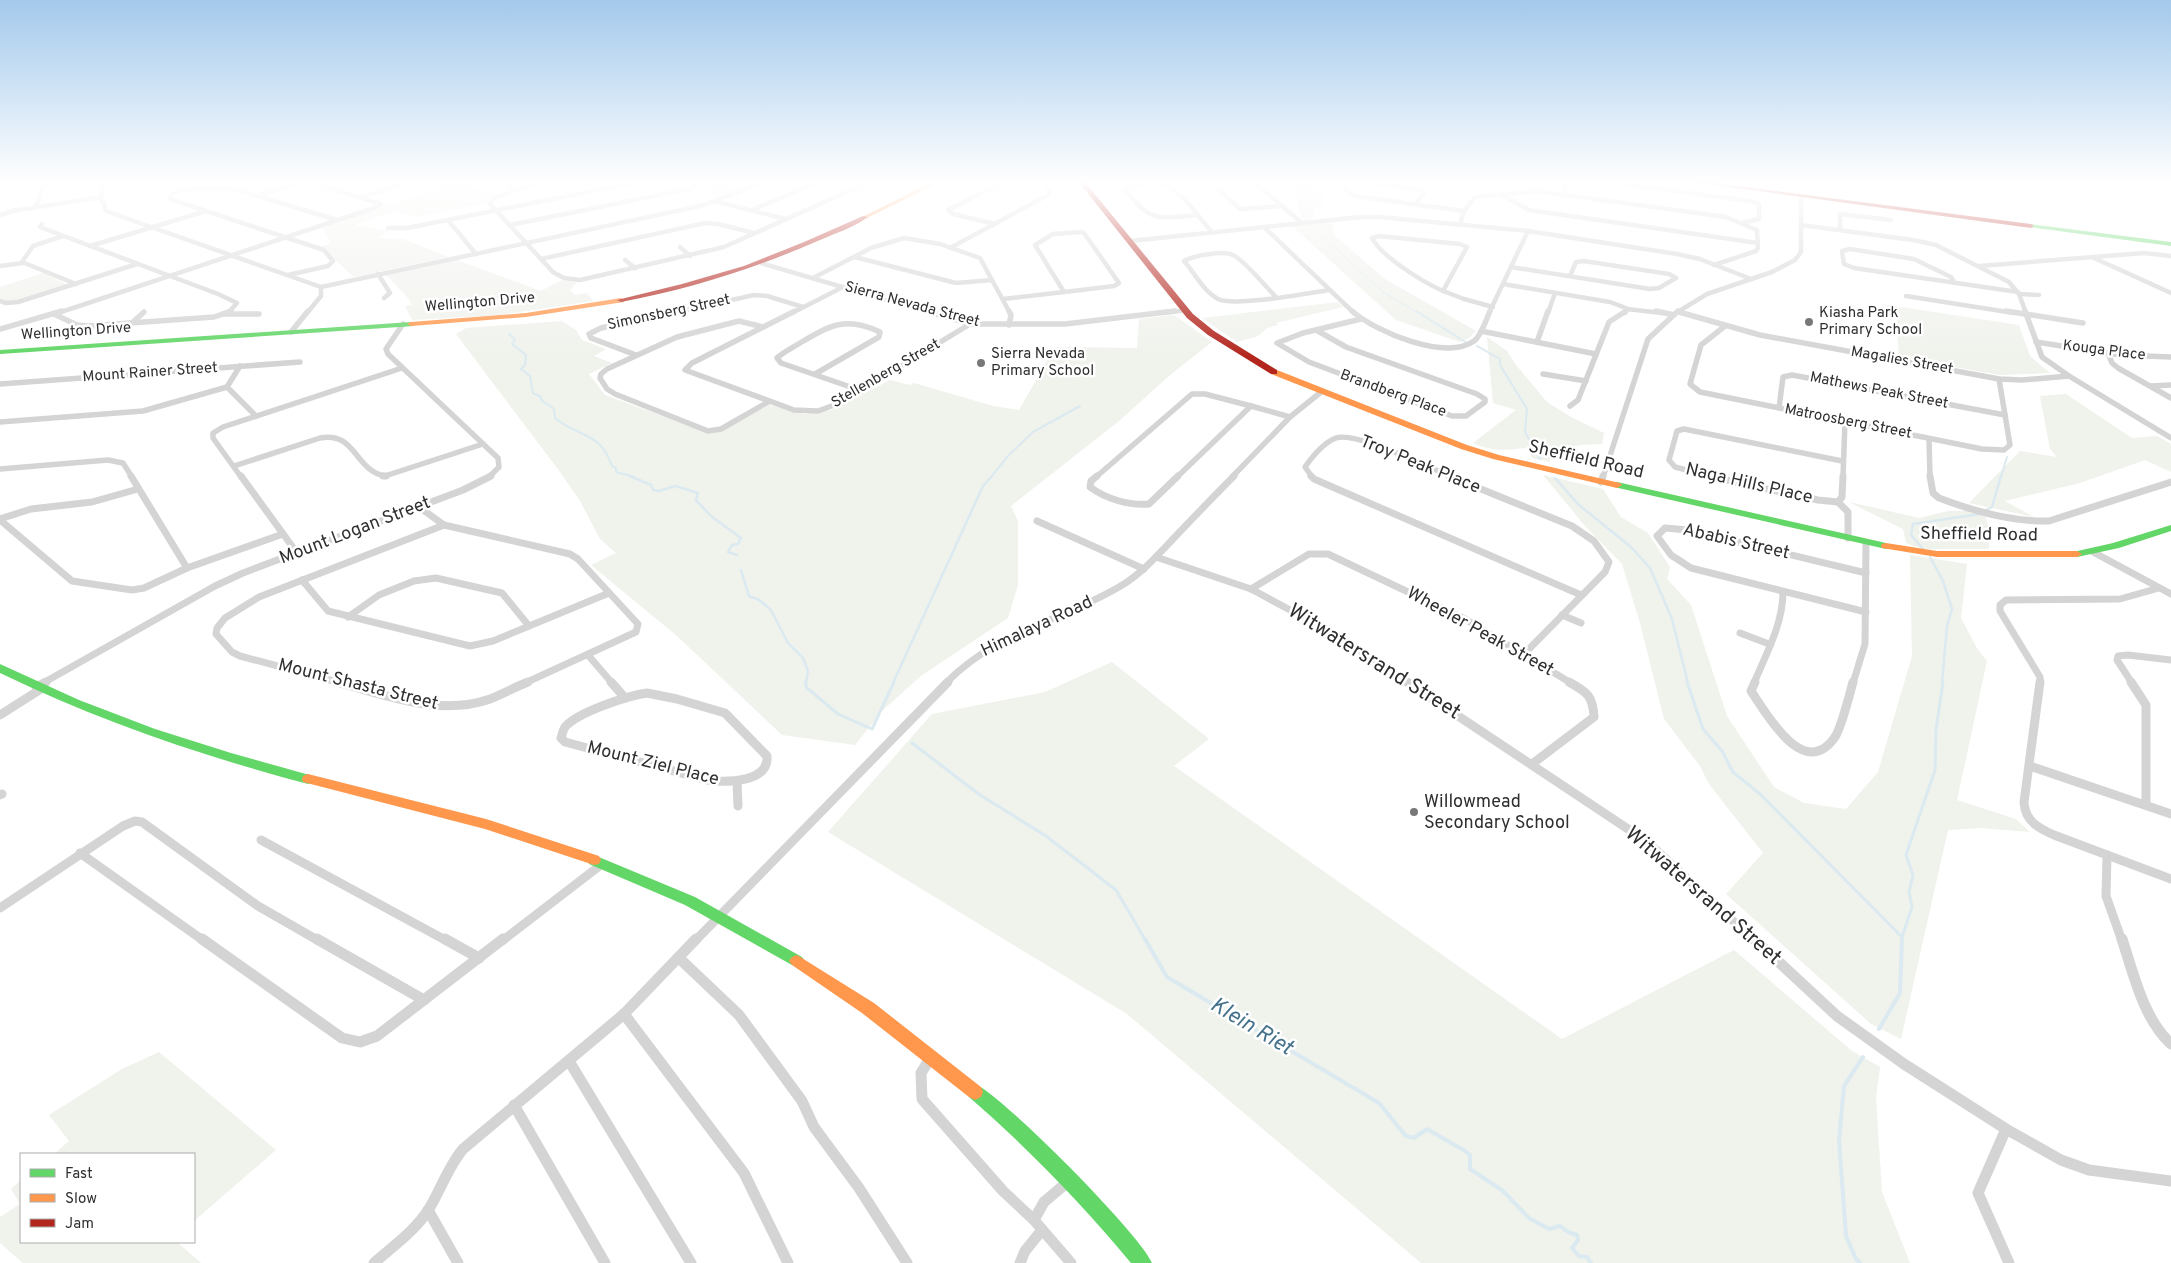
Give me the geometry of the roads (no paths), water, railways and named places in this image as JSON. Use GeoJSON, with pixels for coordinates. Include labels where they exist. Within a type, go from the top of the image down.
{"type":"FeatureCollection","features":[{"type":"Feature","properties":{"kind":"street"},"geometry":{"type":"LineString","coordinates":[[23,263],[22,260],[33,246],[51,240]]}},
{"type":"Feature","properties":{"kind":"street"},"geometry":{"type":"LineString","coordinates":[[74,240],[236,302],[236,305],[230,312],[224,314]]}},
{"type":"Feature","properties":{"kind":"street"},"geometry":{"type":"LineString","coordinates":[[90,246],[111,240]]}},
{"type":"Feature","properties":{"kind":"street"},"geometry":{"type":"LineString","coordinates":[[185,240],[321,287],[540,240]]}},
{"type":"Feature","properties":{"kind":"street"},"geometry":{"type":"LineString","coordinates":[[0,329],[54,314],[277,240]]}},
{"type":"Feature","properties":{"kind":"street"},"geometry":{"type":"LineString","coordinates":[[287,275],[325,266],[333,261],[324,250],[295,240]]}},
{"type":"Feature","properties":{"kind":"street"},"geometry":{"type":"LineString","coordinates":[[464,240],[476,254]]}},
{"type":"Feature","properties":{"kind":"street"},"geometry":{"type":"LineString","coordinates":[[523,240],[558,275],[575,280],[690,256],[724,247],[739,240]]}},
{"type":"Feature","properties":{"kind":"street"},"geometry":{"type":"LineString","coordinates":[[541,259],[628,240]]}},
{"type":"Feature","properties":{"kind":"street","name":"Wellington Drive"},"geometry":{"type":"LineString","coordinates":[[0,352],[524,315],[613,302],[689,285],[761,263],[811,240]]}},
{"type":"Feature","properties":{"kind":"street"},"geometry":{"type":"LineString","coordinates":[[813,278],[885,241],[891,240]]}},
{"type":"Feature","properties":{"kind":"street"},"geometry":{"type":"LineString","coordinates":[[919,240],[980,258],[1012,318],[1009,325]]}},
{"type":"Feature","properties":{"kind":"street"},"geometry":{"type":"LineString","coordinates":[[950,248],[965,240]]}},
{"type":"Feature","properties":{"kind":"street"},"geometry":{"type":"LineString","coordinates":[[1043,240],[1035,245],[1064,292]]}},
{"type":"Feature","properties":{"kind":"street"},"geometry":{"type":"LineString","coordinates":[[1003,299],[1114,286],[1120,283],[1088,240]]}},
{"type":"Feature","properties":{"kind":"street"},"geometry":{"type":"LineString","coordinates":[[1130,241],[1140,240]]}},
{"type":"Feature","properties":{"kind":"street"},"geometry":{"type":"LineString","coordinates":[[1278,240],[1361,318],[1384,330],[1424,345],[1442,348],[1469,345],[1476,340],[1524,240]]}},
{"type":"Feature","properties":{"kind":"street"},"geometry":{"type":"LineString","coordinates":[[1374,240],[1407,272],[1462,300],[1493,307]]}},
{"type":"Feature","properties":{"kind":"street"},"geometry":{"type":"LineString","coordinates":[[1413,240],[1466,246],[1468,248],[1443,290]]}},
{"type":"Feature","properties":{"kind":"street"},"geometry":{"type":"LineString","coordinates":[[1586,240],[1677,254],[1714,264],[1751,279]]}},
{"type":"Feature","properties":{"kind":"street"},"geometry":{"type":"LineString","coordinates":[[1714,264],[1756,251],[1758,242],[1743,240]]}},
{"type":"Feature","properties":{"kind":"street"},"geometry":{"type":"LineString","coordinates":[[1601,482],[1644,347],[1658,327],[1706,295],[1788,266],[1796,260],[1801,252],[1801,240]]}},
{"type":"Feature","properties":{"kind":"street"},"geometry":{"type":"LineString","coordinates":[[1905,240],[1932,244],[2008,282],[2018,293],[2042,357],[2171,438]]}},
{"type":"Feature","properties":{"kind":"street"},"geometry":{"type":"LineString","coordinates":[[2140,240],[2171,244]]}},
{"type":"Feature","properties":{"kind":"street","name":"Sheffield Road"},"geometry":{"type":"LineString","coordinates":[[1130,241],[1200,325],[1255,361],[1290,380],[1472,450],[1601,482],[1866,543],[1914,552],[1961,555],[2093,552],[2171,528]]}},
{"type":"Feature","properties":{"kind":"street"},"geometry":{"type":"LineString","coordinates":[[680,247],[690,256]]}},
{"type":"Feature","properties":{"kind":"street"},"geometry":{"type":"LineString","coordinates":[[1954,282],[1951,277],[1914,259],[1850,249],[1842,251],[1843,263],[1847,266],[2039,295]]}},
{"type":"Feature","properties":{"kind":"street"},"geometry":{"type":"LineString","coordinates":[[1979,266],[2144,252],[2171,256]]}},
{"type":"Feature","properties":{"kind":"street"},"geometry":{"type":"LineString","coordinates":[[1275,296],[1234,255],[1224,253],[1185,260],[1218,299],[1231,301],[1330,290]]}},
{"type":"Feature","properties":{"kind":"street"},"geometry":{"type":"LineString","coordinates":[[855,257],[951,282],[992,280]]}},
{"type":"Feature","properties":{"kind":"street"},"geometry":{"type":"LineString","coordinates":[[2092,257],[2171,293]]}},
{"type":"Feature","properties":{"kind":"street"},"geometry":{"type":"LineString","coordinates":[[625,260],[635,268]]}},
{"type":"Feature","properties":{"kind":"street"},"geometry":{"type":"LineString","coordinates":[[1511,267],[1650,289],[1659,288],[1676,278],[1669,274],[1584,260],[1576,262],[1570,276]]}},
{"type":"Feature","properties":{"kind":"street"},"geometry":{"type":"LineString","coordinates":[[0,266],[23,263],[76,284]]}},
{"type":"Feature","properties":{"kind":"street","name":"Sierra Nevada Street"},"geometry":{"type":"LineString","coordinates":[[761,263],[970,324],[1072,324],[1186,310]]}},
{"type":"Feature","properties":{"kind":"street"},"geometry":{"type":"LineString","coordinates":[[0,301],[6,303],[18,302],[138,264]]}},
{"type":"Feature","properties":{"kind":"street"},"geometry":{"type":"LineString","coordinates":[[378,274],[390,293],[384,298]]}},
{"type":"Feature","properties":{"kind":"street","name":"Magalies Street"},"geometry":{"type":"LineString","coordinates":[[1503,284],[1617,304],[1627,309],[1676,314],[1760,335],[1999,379],[2022,380],[2070,376]]}},
{"type":"Feature","properties":{"kind":"street"},"geometry":{"type":"LineString","coordinates":[[291,332],[321,296],[321,287]]}},
{"type":"Feature","properties":{"kind":"street","name":"Stellenberg Street"},"geometry":{"type":"LineString","coordinates":[[843,287],[692,362],[685,370],[768,402],[799,412],[814,412],[828,408],[862,391],[970,324]]}},
{"type":"Feature","properties":{"kind":"street"},"geometry":{"type":"LineString","coordinates":[[1537,342],[1555,293]]}},
{"type":"Feature","properties":{"kind":"street","name":"Simonsberg Street"},"geometry":{"type":"LineString","coordinates":[[636,355],[591,338],[589,334],[602,328],[754,295],[766,296],[803,307]]}},
{"type":"Feature","properties":{"kind":"street"},"geometry":{"type":"LineString","coordinates":[[1906,296],[2083,323]]}},
{"type":"Feature","properties":{"kind":"street"},"geometry":{"type":"LineString","coordinates":[[1570,406],[1578,400],[1609,322],[1627,309]]}},
{"type":"Feature","properties":{"kind":"street"},"geometry":{"type":"LineString","coordinates":[[133,322],[144,312]]}},
{"type":"Feature","properties":{"kind":"street"},"geometry":{"type":"LineString","coordinates":[[54,314],[79,325],[224,314],[259,314]]}},
{"type":"Feature","properties":{"kind":"street","name":"Brandberg Place"},"geometry":{"type":"LineString","coordinates":[[1316,330],[1345,346],[1477,394],[1485,399],[1485,402],[1466,416],[1452,416],[1309,362],[1278,343],[1284,338],[1361,318]]}},
{"type":"Feature","properties":{"kind":"street"},"geometry":{"type":"LineString","coordinates":[[763,327],[744,322],[733,322],[677,337],[636,355],[601,374],[600,378],[607,389],[704,430],[721,428],[768,402]]}},
{"type":"Feature","properties":{"kind":"street"},"geometry":{"type":"LineString","coordinates":[[815,374],[879,337],[880,332],[852,323],[839,324],[777,358],[781,363],[862,391]]}},
{"type":"Feature","properties":{"kind":"street","name":"Mount Logan Street"},"geometry":{"type":"LineString","coordinates":[[0,715],[39,688],[215,586],[419,507],[484,480],[497,471],[499,467],[498,458],[388,354],[386,349],[403,324]]}},
{"type":"Feature","properties":{"kind":"street","name":"Matroosberg Street"},"geometry":{"type":"LineString","coordinates":[[1725,326],[1701,345],[1690,384],[1705,393],[1929,439],[1982,449],[2004,450],[2010,445],[1999,379]]}},
{"type":"Feature","properties":{"kind":"street"},"geometry":{"type":"LineString","coordinates":[[1481,332],[1596,354]]}},
{"type":"Feature","properties":{"kind":"street","name":"Kouga Place"},"geometry":{"type":"LineString","coordinates":[[2036,342],[2108,353],[2171,357]]}},
{"type":"Feature","properties":{"kind":"street"},"geometry":{"type":"LineString","coordinates":[[2108,353],[2112,363],[2118,368],[2171,398]]}},
{"type":"Feature","properties":{"kind":"street","name":"Mount Rainer Street"},"geometry":{"type":"LineString","coordinates":[[0,384],[300,362]]}},
{"type":"Feature","properties":{"kind":"street"},"geometry":{"type":"LineString","coordinates":[[240,366],[226,387],[256,416]]}},
{"type":"Feature","properties":{"kind":"street"},"geometry":{"type":"LineString","coordinates":[[297,553],[212,435],[215,430],[223,426],[402,368]]}},
{"type":"Feature","properties":{"kind":"street"},"geometry":{"type":"LineString","coordinates":[[1543,374],[1586,381]]}},
{"type":"Feature","properties":{"kind":"street","name":"Mathews Peak Street"},"geometry":{"type":"LineString","coordinates":[[1779,408],[1783,377],[1792,375],[2005,415]]}},
{"type":"Feature","properties":{"kind":"street"},"geometry":{"type":"LineString","coordinates":[[2149,386],[2171,385]]}},
{"type":"Feature","properties":{"kind":"street","name":"Mount Rainer Street"},"geometry":{"type":"LineString","coordinates":[[0,422],[143,411],[226,387]]}},
{"type":"Feature","properties":{"kind":"street","name":"Himalaya Road"},"geometry":{"type":"LineString","coordinates":[[374,1263],[412,1230],[428,1210],[455,1158],[514,1105],[624,1014],[718,915],[968,661],[1014,636],[1114,591],[1144,569],[1290,417],[1320,392]]}},
{"type":"Feature","properties":{"kind":"street"},"geometry":{"type":"LineString","coordinates":[[1251,406],[1149,504],[1137,505],[1098,493],[1090,487],[1091,481],[1189,395],[1205,394],[1251,406],[1290,417]]}},
{"type":"Feature","properties":{"kind":"street","name":"Naga Hills Place"},"geometry":{"type":"LineString","coordinates":[[1842,461],[1687,429],[1677,432],[1669,460],[1675,467],[1686,471],[1818,500],[1838,502],[1842,497],[1845,422]]}},
{"type":"Feature","properties":{"kind":"street"},"geometry":{"type":"LineString","coordinates":[[234,466],[320,438],[332,437],[341,439],[376,475],[385,476],[483,444]]}},
{"type":"Feature","properties":{"kind":"street","name":"Troy Peak Place"},"geometry":{"type":"LineString","coordinates":[[1524,654],[1605,572],[1609,562],[1603,552],[1584,533],[1572,526],[1352,438],[1332,438],[1305,467],[1308,474],[1322,483],[1582,595]]}},
{"type":"Feature","properties":{"kind":"street"},"geometry":{"type":"LineString","coordinates":[[1929,439],[1931,489],[1936,497],[1949,503],[2034,522],[2049,521],[2171,482]]}},
{"type":"Feature","properties":{"kind":"street"},"geometry":{"type":"LineString","coordinates":[[0,469],[115,461],[123,463],[187,568]]}},
{"type":"Feature","properties":{"kind":"street"},"geometry":{"type":"LineString","coordinates":[[0,520],[37,508],[92,502],[138,488]]}},
{"type":"Feature","properties":{"kind":"street"},"geometry":{"type":"LineString","coordinates":[[1838,502],[1848,512],[1848,538]]}},
{"type":"Feature","properties":{"kind":"street","name":"Mount Shasta Street"},"geometry":{"type":"LineString","coordinates":[[419,507],[444,525],[570,554],[634,619],[638,624],[637,628],[631,635],[489,699],[455,707],[417,703],[240,656],[222,643],[216,634],[217,628],[225,618],[259,597],[444,525]]}},
{"type":"Feature","properties":{"kind":"street"},"geometry":{"type":"LineString","coordinates":[[0,520],[66,578],[77,583],[137,590],[152,586],[187,568],[283,534]]}},
{"type":"Feature","properties":{"kind":"street"},"geometry":{"type":"LineString","coordinates":[[1037,521],[1144,569]]}},
{"type":"Feature","properties":{"kind":"street","name":"Ababis Street"},"geometry":{"type":"LineString","coordinates":[[1866,573],[1682,529],[1665,528],[1656,536],[1685,566],[1866,612]]}},
{"type":"Feature","properties":{"kind":"street"},"geometry":{"type":"LineString","coordinates":[[1783,592],[1783,609],[1751,691],[1790,744],[1802,750],[1821,750],[1836,736],[1865,644],[1866,543]]}},
{"type":"Feature","properties":{"kind":"street"},"geometry":{"type":"LineString","coordinates":[[2093,552],[2171,594]]}},
{"type":"Feature","properties":{"kind":"street","name":"Wheeler Peak Street"},"geometry":{"type":"LineString","coordinates":[[1251,589],[1309,554],[1328,554],[1445,609],[1585,691],[1593,702],[1594,717],[1532,764]]}},
{"type":"Feature","properties":{"kind":"street","name":"Witwatersrand Street"},"geometry":{"type":"LineString","coordinates":[[1156,557],[1251,589],[1342,638],[1532,764],[1655,849],[1822,1003],[1859,1034],[2006,1129],[2048,1154],[2090,1170],[2171,1181]]}},
{"type":"Feature","properties":{"kind":"street"},"geometry":{"type":"LineString","coordinates":[[348,617],[379,595],[414,581],[436,578],[502,593],[529,626]]}},
{"type":"Feature","properties":{"kind":"street"},"geometry":{"type":"LineString","coordinates":[[302,580],[321,605],[328,611],[470,646],[493,641],[610,593]]}},
{"type":"Feature","properties":{"kind":"street"},"geometry":{"type":"LineString","coordinates":[[2159,588],[2120,599],[2014,599],[2002,602],[2000,611],[2040,677],[2039,698],[2024,802],[2026,817],[2037,827],[2054,835],[2171,879]]}},
{"type":"Feature","properties":{"kind":"street"},"geometry":{"type":"LineString","coordinates":[[1562,615],[1581,623]]}},
{"type":"Feature","properties":{"kind":"street"},"geometry":{"type":"LineString","coordinates":[[1740,634],[1769,644]]}},
{"type":"Feature","properties":{"kind":"street"},"geometry":{"type":"LineString","coordinates":[[588,655],[624,698]]}},
{"type":"Feature","properties":{"kind":"street"},"geometry":{"type":"LineString","coordinates":[[2146,805],[2146,705],[2117,660],[2118,656],[2128,655],[2171,660]]}},
{"type":"Feature","properties":{"kind":"street"},"geometry":{"type":"LineString","coordinates":[[0,668],[39,688],[120,722],[163,737],[240,760],[521,834],[647,882],[718,915],[848,994],[931,1056],[984,1099],[1070,1180],[1143,1263]]}},
{"type":"Feature","properties":{"kind":"street","name":"Mount Ziel Place"},"geometry":{"type":"LineString","coordinates":[[639,694],[658,694],[720,711],[729,716],[768,758],[766,766],[759,773],[737,782],[711,781],[563,740],[561,734],[567,725],[624,698],[639,694]]}},
{"type":"Feature","properties":{"kind":"street"},"geometry":{"type":"LineString","coordinates":[[2030,766],[2171,814]]}},
{"type":"Feature","properties":{"kind":"street"},"geometry":{"type":"LineString","coordinates":[[737,782],[738,806]]}},
{"type":"Feature","properties":{"kind":"street"},"geometry":{"type":"LineString","coordinates":[[0,908],[80,853],[123,826],[135,821],[148,824],[258,906],[424,1000]]}},
{"type":"Feature","properties":{"kind":"street"},"geometry":{"type":"LineString","coordinates":[[261,840],[479,958]]}},
{"type":"Feature","properties":{"kind":"street"},"geometry":{"type":"LineString","coordinates":[[80,853],[342,1038],[355,1043],[363,1043],[377,1036],[602,864]]}},
{"type":"Feature","properties":{"kind":"street"},"geometry":{"type":"LineString","coordinates":[[2107,855],[2106,896],[2150,1018],[2159,1033],[2171,1044]]}},
{"type":"Feature","properties":{"kind":"street"},"geometry":{"type":"LineString","coordinates":[[679,958],[739,1015],[802,1100],[814,1127],[859,1188],[907,1263]]}},
{"type":"Feature","properties":{"kind":"street"},"geometry":{"type":"LineString","coordinates":[[624,1014],[688,1096],[744,1173],[788,1263]]}},
{"type":"Feature","properties":{"kind":"street"},"geometry":{"type":"LineString","coordinates":[[931,1056],[921,1073],[922,1099],[1003,1191],[1038,1225],[1071,1263]]}},
{"type":"Feature","properties":{"kind":"street"},"geometry":{"type":"LineString","coordinates":[[569,1061],[691,1263]]}},
{"type":"Feature","properties":{"kind":"street"},"geometry":{"type":"LineString","coordinates":[[514,1105],[606,1263]]}},
{"type":"Feature","properties":{"kind":"street"},"geometry":{"type":"LineString","coordinates":[[2006,1129],[1978,1193],[2009,1263]]}},
{"type":"Feature","properties":{"kind":"street"},"geometry":{"type":"LineString","coordinates":[[1020,1263],[1038,1225],[1044,1202],[1070,1180]]}},
{"type":"Feature","properties":{"kind":"street"},"geometry":{"type":"LineString","coordinates":[[428,1210],[458,1263]]}},
{"type":"Feature","properties":{"kind":"waterway"},"geometry":{"type":"LineString","coordinates":[[1326,240],[1383,292],[1418,313]]}},
{"type":"Feature","properties":{"kind":"waterway"},"geometry":{"type":"LineString","coordinates":[[1416,311],[1467,343]]}},
{"type":"Feature","properties":{"kind":"waterway","name":"Klein Riet"},"geometry":{"type":"LineString","coordinates":[[509,334],[515,340],[512,344],[526,355],[525,365],[521,369],[530,376],[533,393],[541,397],[541,400],[554,409],[555,418],[564,425],[596,441],[602,447],[612,466],[616,468],[616,472],[634,477]]}},
{"type":"Feature","properties":{"kind":"waterway"},"geometry":{"type":"LineString","coordinates":[[1477,346],[1500,359],[1500,365],[1527,409],[1525,432],[1540,459]]}},
{"type":"Feature","properties":{"kind":"waterway"},"geometry":{"type":"LineString","coordinates":[[991,477],[1008,456],[1033,432],[1080,406]]}},
{"type":"Feature","properties":{"kind":"waterway"},"geometry":{"type":"LineString","coordinates":[[2001,477],[2007,457]]}},
{"type":"Feature","properties":{"kind":"waterway","name":"Klein Riet"},"geometry":{"type":"LineString","coordinates":[[630,476],[651,485],[653,490],[659,491],[675,486],[698,493],[696,500],[711,516],[741,538],[738,544],[732,545],[728,552],[737,555]]}},
{"type":"Feature","properties":{"kind":"waterway"},"geometry":{"type":"LineString","coordinates":[[893,683],[983,486],[992,476]]}},
{"type":"Feature","properties":{"kind":"waterway"},"geometry":{"type":"LineString","coordinates":[[1986,510],[1992,507],[2001,476]]}},
{"type":"Feature","properties":{"kind":"waterway"},"geometry":{"type":"LineString","coordinates":[[1555,478],[1579,505],[1631,547],[1650,568],[1672,619],[1688,683]]}},
{"type":"Feature","properties":{"kind":"waterway"},"geometry":{"type":"LineString","coordinates":[[1923,549],[1911,535],[1913,524],[1980,514]]}},
{"type":"Feature","properties":{"kind":"waterway"},"geometry":{"type":"LineString","coordinates":[[1930,557],[1943,581],[1952,609],[1947,626],[1942,683]]}},
{"type":"Feature","properties":{"kind":"waterway","name":"Klein Riet"},"geometry":{"type":"LineString","coordinates":[[741,570],[749,596],[759,600],[771,610],[788,643],[803,658],[808,671],[806,683]]}},
{"type":"Feature","properties":{"kind":"waterway","name":"Klein Riet"},"geometry":{"type":"LineString","coordinates":[[805,682],[807,688],[838,714],[872,729],[894,682]]}},
{"type":"Feature","properties":{"kind":"waterway"},"geometry":{"type":"LineString","coordinates":[[1687,682],[1703,729],[1722,751],[1733,772],[1760,794],[1902,937]]}},
{"type":"Feature","properties":{"kind":"waterway"},"geometry":{"type":"LineString","coordinates":[[1902,937],[1912,907],[1909,892],[1913,875],[1906,855],[1935,770],[1936,730],[1943,682]]}},
{"type":"Feature","properties":{"kind":"waterway","name":"Klein Riet"},"geometry":{"type":"LineString","coordinates":[[912,743],[980,795],[1046,836],[1116,890],[1146,941]]}},
{"type":"Feature","properties":{"kind":"waterway","name":"Klein Riet"},"geometry":{"type":"LineString","coordinates":[[1145,939],[1167,977],[1379,1103],[1406,1136],[1414,1138],[1427,1129],[1465,1151],[1470,1155],[1470,1169],[1503,1191],[1529,1218],[1549,1229],[1560,1226],[1568,1232],[1577,1235],[1578,1240],[1572,1248],[1579,1256],[1587,1257],[1591,1263]]}},
{"type":"Feature","properties":{"kind":"waterway"},"geometry":{"type":"LineString","coordinates":[[1879,1029],[1900,993],[1902,939]]}},
{"type":"Feature","properties":{"kind":"waterway"},"geometry":{"type":"LineString","coordinates":[[1860,1263],[1856,1259],[1846,1236],[1839,1140],[1844,1086],[1863,1057]]}},
{"type":"Feature","properties":{"kind":"place","name":"Kiasha Park Primary School"},"geometry":{"type":"Point","coordinates":[1809,322]}},
{"type":"Feature","properties":{"kind":"place","name":"Sierra Nevada Primary School"},"geometry":{"type":"Point","coordinates":[981,363]}},
{"type":"Feature","properties":{"kind":"place","name":"Willowmead Secondary School"},"geometry":{"type":"Point","coordinates":[1414,812]}}]}
